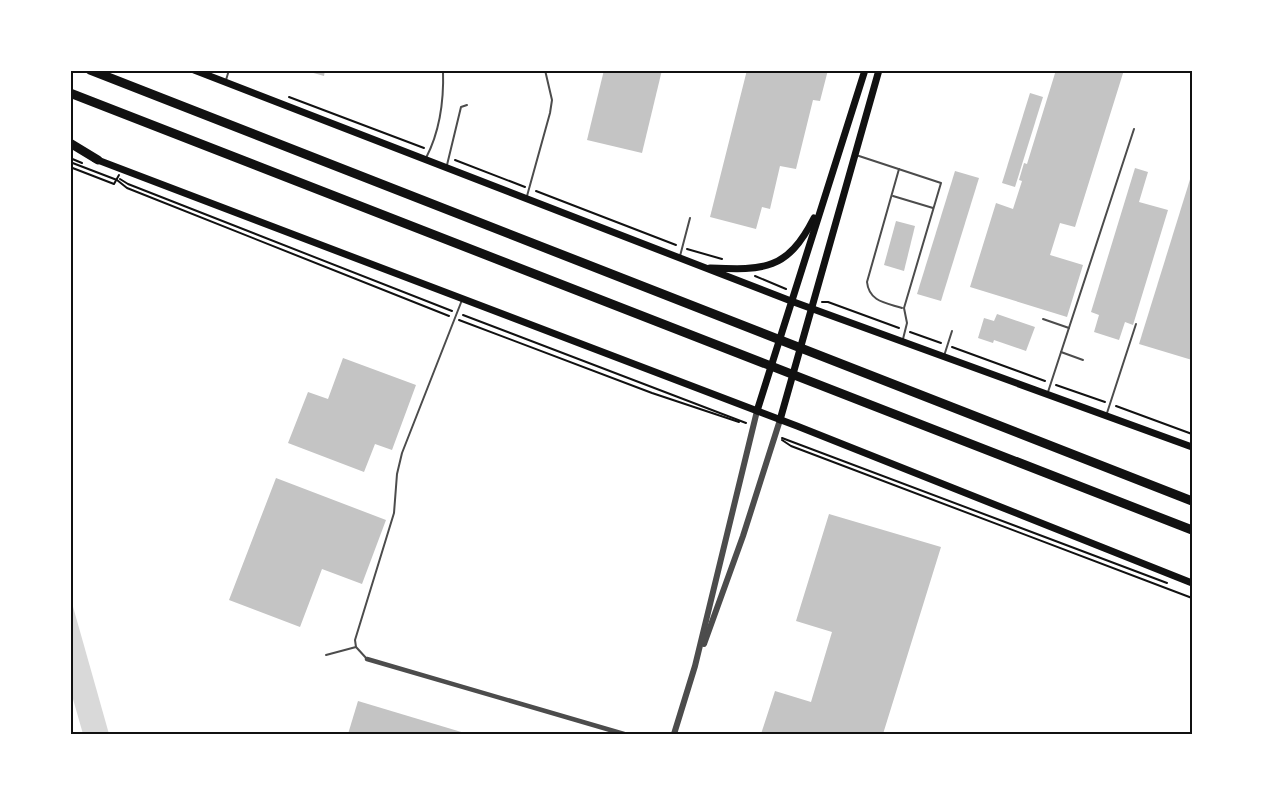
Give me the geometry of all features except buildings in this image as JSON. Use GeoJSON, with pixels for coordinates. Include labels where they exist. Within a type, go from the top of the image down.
{"type":"FeatureCollection","features":[{"type":"Feature","properties":{"kind":"highway"},"geometry":{"type":"LineString","coordinates":[[90,70],[1192,501]]}},
{"type":"Feature","properties":{"kind":"highway"},"geometry":{"type":"LineString","coordinates":[[70,93],[1192,530]]}},
{"type":"Feature","properties":{"kind":"highway"},"geometry":{"type":"LineString","coordinates":[[70,143],[98,160]]}},
{"type":"Feature","properties":{"kind":"main road"},"geometry":{"type":"LineString","coordinates":[[194,70],[679,258],[792,297],[903,342],[1192,447]]}},
{"type":"Feature","properties":{"kind":"main road"},"geometry":{"type":"LineString","coordinates":[[757,411],[865,70]]}},
{"type":"Feature","properties":{"kind":"main road"},"geometry":{"type":"LineString","coordinates":[[780,420],[879,70]]}},
{"type":"Feature","properties":{"kind":"main road"},"geometry":{"type":"LineString","coordinates":[[70,149],[757,411],[1192,584]]}},
{"type":"Feature","properties":{"kind":"main road"},"geometry":{"type":"LineString","coordinates":[[704,267],[737,269],[767,266],[790,253],[803,237],[824,200]]}},
{"type":"Feature","properties":{"kind":"street"},"geometry":{"type":"LineString","coordinates":[[674,735],[695,666],[757,411]]}},
{"type":"Feature","properties":{"kind":"street"},"geometry":{"type":"LineString","coordinates":[[695,666],[731,572],[780,420]]}},
{"type":"Feature","properties":{"kind":"street"},"geometry":{"type":"LineString","coordinates":[[367,659],[624,735]]}},
{"type":"Feature","properties":{"kind":"lane"},"geometry":{"type":"LineString","coordinates":[[225,82],[229,70]]}},
{"type":"Feature","properties":{"kind":"lane"},"geometry":{"type":"LineString","coordinates":[[425,160],[440,116],[444,90],[443,70]]}},
{"type":"Feature","properties":{"kind":"lane"},"geometry":{"type":"LineString","coordinates":[[526,199],[552,100],[545,70]]}},
{"type":"Feature","properties":{"kind":"lane"},"geometry":{"type":"LineString","coordinates":[[446,168],[460,107],[467,105]]}},
{"type":"Feature","properties":{"kind":"lane"},"geometry":{"type":"LineString","coordinates":[[1048,394],[1134,129]]}},
{"type":"Feature","properties":{"kind":"lane"},"geometry":{"type":"LineString","coordinates":[[856,155],[941,183],[904,308],[907,317],[903,342]]}},
{"type":"Feature","properties":{"kind":"lane"},"geometry":{"type":"LineString","coordinates":[[899,169],[867,282],[876,300],[904,308]]}},
{"type":"Feature","properties":{"kind":"lane"},"geometry":{"type":"LineString","coordinates":[[892,195],[933,208]]}},
{"type":"Feature","properties":{"kind":"lane"},"geometry":{"type":"LineString","coordinates":[[679,258],[690,218]]}},
{"type":"Feature","properties":{"kind":"lane"},"geometry":{"type":"LineString","coordinates":[[367,659],[356,647],[357,634],[394,513],[397,474],[402,453],[462,299]]}},
{"type":"Feature","properties":{"kind":"lane"},"geometry":{"type":"LineString","coordinates":[[1043,319],[1069,328]]}},
{"type":"Feature","properties":{"kind":"lane"},"geometry":{"type":"LineString","coordinates":[[1106,416],[1136,324]]}},
{"type":"Feature","properties":{"kind":"lane"},"geometry":{"type":"LineString","coordinates":[[944,357],[952,331]]}},
{"type":"Feature","properties":{"kind":"lane"},"geometry":{"type":"LineString","coordinates":[[1061,352],[1083,360]]}},
{"type":"Feature","properties":{"kind":"lane"},"geometry":{"type":"LineString","coordinates":[[326,654],[356,647]]}},
{"type":"Feature","properties":{"kind":"path"},"geometry":{"type":"LineString","coordinates":[[280,93],[430,150]]}},
{"type":"Feature","properties":{"kind":"path"},"geometry":{"type":"LineString","coordinates":[[450,158],[682,247],[730,261],[737,269],[783,286],[792,297]]}},
{"type":"Feature","properties":{"kind":"path"},"geometry":{"type":"LineString","coordinates":[[70,160],[118,177],[128,184],[457,313],[753,426]]}},
{"type":"Feature","properties":{"kind":"path"},"geometry":{"type":"LineString","coordinates":[[70,160],[117,180],[127,188],[454,318],[652,393],[753,426]]}},
{"type":"Feature","properties":{"kind":"path"},"geometry":{"type":"LineString","coordinates":[[70,167],[114,184]]}},
{"type":"Feature","properties":{"kind":"path"},"geometry":{"type":"LineString","coordinates":[[812,305],[828,302],[1192,434]]}},
{"type":"Feature","properties":{"kind":"path"},"geometry":{"type":"LineString","coordinates":[[775,435],[1170,585]]}},
{"type":"Feature","properties":{"kind":"path"},"geometry":{"type":"LineString","coordinates":[[775,435],[791,446],[1192,598]]}},
{"type":"Feature","properties":{"kind":"path"},"geometry":{"type":"LineString","coordinates":[[1181,589],[1192,593]]}},
{"type":"Feature","properties":{"kind":"shaded area"},"geometry":{"type":"Polygon","coordinates":[[[70,596],[109,734],[83,734],[71,692],[70,596]]]}}]}
